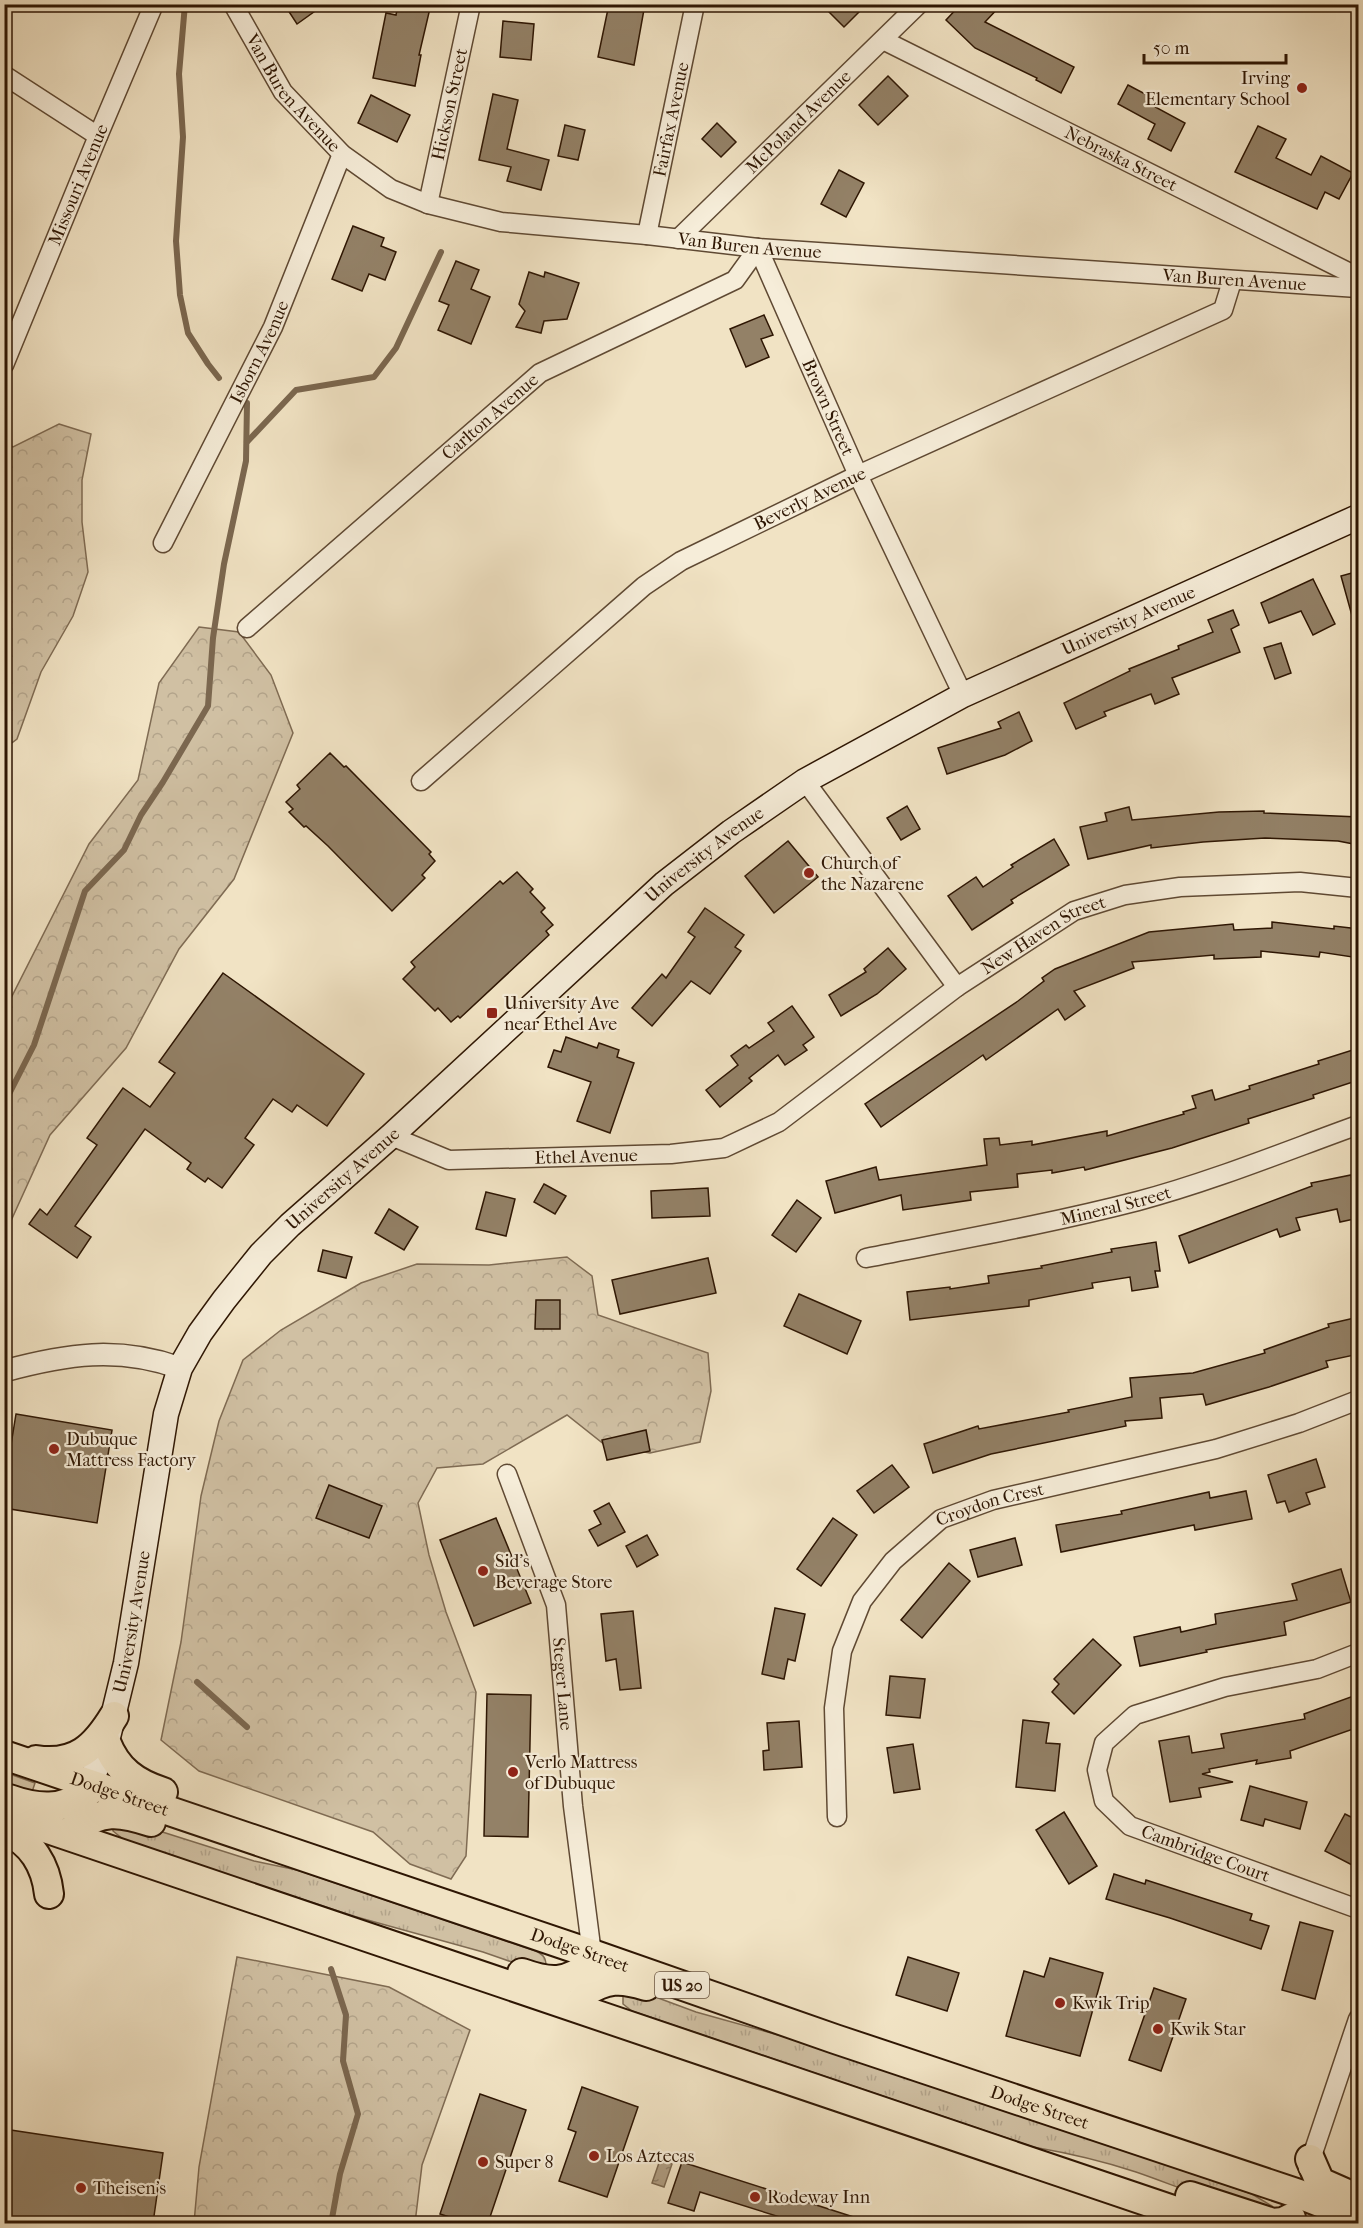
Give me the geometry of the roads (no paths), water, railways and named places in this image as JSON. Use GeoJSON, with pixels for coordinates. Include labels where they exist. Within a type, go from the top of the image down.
{"type":"FeatureCollection","features":[{"type":"Feature","properties":{"kind":"highway"},"geometry":{"type":"LineString","coordinates":[[7,1756],[61,1761],[81,1754],[110,1729],[118,1765],[137,1782],[249,1820],[290,1840],[311,1859]]}},
{"type":"Feature","properties":{"kind":"highway","name":"Dodge Street"},"geometry":{"type":"LineString","coordinates":[[7,1756],[89,1789],[311,1859],[591,1959],[787,2022],[1296,2215],[1359,2217]]}},
{"type":"Feature","properties":{"kind":"highway"},"geometry":{"type":"LineString","coordinates":[[4,1797],[33,1806],[51,1807],[69,1804],[89,1789]]}},
{"type":"Feature","properties":{"kind":"highway"},"geometry":{"type":"LineString","coordinates":[[71,1833],[99,1816],[114,1813],[125,1814],[215,1844],[311,1859]]}},
{"type":"Feature","properties":{"kind":"highway"},"geometry":{"type":"LineString","coordinates":[[4,1814],[71,1833],[378,1940],[582,2000],[1214,2223]]}},
{"type":"Feature","properties":{"kind":"highway"},"geometry":{"type":"LineString","coordinates":[[4,1831],[21,1838],[38,1857],[44,1869],[49,1894]]}},
{"type":"Feature","properties":{"kind":"highway"},"geometry":{"type":"LineString","coordinates":[[378,1940],[421,1944],[470,1954],[538,1978],[554,1980],[573,1977],[591,1959]]}},
{"type":"Feature","properties":{"kind":"highway"},"geometry":{"type":"LineString","coordinates":[[582,2000],[594,1986],[616,1980],[641,1985],[720,2010],[787,2022]]}},
{"type":"Feature","properties":{"kind":"highway"},"geometry":{"type":"LineString","coordinates":[[1310,2159],[1320,2182],[1359,2199]]}},
{"type":"Feature","properties":{"kind":"highway"},"geometry":{"type":"LineString","coordinates":[[1039,2163],[1100,2167],[1273,2223],[1283,2222],[1296,2215],[1332,2223]]}},
{"type":"Feature","properties":{"kind":"highway"},"geometry":{"type":"LineString","coordinates":[[1039,2163],[1106,2199],[1172,2223]]}},
{"type":"Feature","properties":{"kind":"main road","name":"University Avenue"},"geometry":{"type":"LineString","coordinates":[[71,1833],[110,1729],[126,1663],[166,1414],[180,1368],[200,1334],[261,1254],[664,884],[731,832],[805,781],[963,695],[1359,517]]}},
{"type":"Feature","properties":{"kind":"street","name":"Missouri Avenue"},"geometry":{"type":"LineString","coordinates":[[4,365],[154,4]]}},
{"type":"Feature","properties":{"kind":"street","name":"Van Buren Avenue"},"geometry":{"type":"LineString","coordinates":[[233,4],[283,92],[342,154],[391,189],[428,204],[501,222],[758,248],[1359,288]]}},
{"type":"Feature","properties":{"kind":"street","name":"Hickson Street"},"geometry":{"type":"LineString","coordinates":[[428,204],[471,4]]}},
{"type":"Feature","properties":{"kind":"street","name":"Fairfax Avenue"},"geometry":{"type":"LineString","coordinates":[[647,235],[695,4]]}},
{"type":"Feature","properties":{"kind":"street","name":"McPoland Avenue"},"geometry":{"type":"LineString","coordinates":[[678,239],[919,4]]}},
{"type":"Feature","properties":{"kind":"street","name":"Nebraska Street"},"geometry":{"type":"LineString","coordinates":[[883,40],[1359,277]]}},
{"type":"Feature","properties":{"kind":"street"},"geometry":{"type":"LineString","coordinates":[[4,75],[98,136]]}},
{"type":"Feature","properties":{"kind":"street","name":"Isborn Avenue"},"geometry":{"type":"LineString","coordinates":[[163,543],[273,327],[342,154]]}},
{"type":"Feature","properties":{"kind":"street","name":"Brown Street"},"geometry":{"type":"LineString","coordinates":[[758,248],[858,475],[963,695]]}},
{"type":"Feature","properties":{"kind":"street","name":"Carlton Avenue"},"geometry":{"type":"LineString","coordinates":[[247,628],[540,373],[735,280],[758,248]]}},
{"type":"Feature","properties":{"kind":"street","name":"Beverly Avenue"},"geometry":{"type":"LineString","coordinates":[[421,781],[644,586],[681,561],[858,475],[1223,310],[1232,281]]}},
{"type":"Feature","properties":{"kind":"street"},"geometry":{"type":"LineString","coordinates":[[805,781],[957,987]]}},
{"type":"Feature","properties":{"kind":"street","name":"New Haven Street"},"geometry":{"type":"LineString","coordinates":[[779,1122],[957,987],[1074,911],[1125,895],[1180,886],[1300,882],[1359,888]]}},
{"type":"Feature","properties":{"kind":"street","name":"Ethel Avenue"},"geometry":{"type":"LineString","coordinates":[[391,1136],[449,1160],[659,1154],[724,1148],[779,1122]]}},
{"type":"Feature","properties":{"kind":"street","name":"Mineral Street"},"geometry":{"type":"LineString","coordinates":[[866,1258],[1089,1213],[1140,1200],[1188,1186],[1359,1125]]}},
{"type":"Feature","properties":{"kind":"street"},"geometry":{"type":"LineString","coordinates":[[4,1371],[40,1361],[93,1354],[128,1354],[156,1359],[180,1368]]}},
{"type":"Feature","properties":{"kind":"street","name":"Croydon Crest"},"geometry":{"type":"LineString","coordinates":[[837,1816],[834,1708],[842,1651],[862,1601],[893,1561],[941,1519],[993,1500],[1216,1449],[1299,1423],[1359,1400]]}},
{"type":"Feature","properties":{"kind":"street","name":"Steger Lane"},"geometry":{"type":"LineString","coordinates":[[507,1474],[556,1605],[573,1806],[591,1959],[582,2000]]}},
{"type":"Feature","properties":{"kind":"street","name":"Cambridge Court"},"geometry":{"type":"LineString","coordinates":[[1359,1653],[1317,1669],[1225,1687],[1135,1715],[1104,1743],[1097,1770],[1104,1801],[1130,1826],[1359,1909]]}},
{"type":"Feature","properties":{"kind":"street"},"geometry":{"type":"LineString","coordinates":[[1296,2215],[1310,2159],[1359,2019]]}},
{"type":"Feature","properties":{"kind":"water"},"geometry":{"type":"Polygon","coordinates":[[[660,2160],[672,2164],[664,2187],[652,2183],[660,2160]]]}},
{"type":"Feature","properties":{"kind":"waterway"},"geometry":{"type":"LineString","coordinates":[[185,4],[179,74],[183,137],[176,241],[180,295],[188,333],[219,378]]}},
{"type":"Feature","properties":{"kind":"waterway"},"geometry":{"type":"LineString","coordinates":[[247,442],[296,390],[374,377],[396,348],[441,252]]}},
{"type":"Feature","properties":{"kind":"waterway"},"geometry":{"type":"LineString","coordinates":[[4,1104],[34,1045],[85,891],[124,850],[141,815],[208,706],[213,638],[224,564],[246,461],[247,403]]}},
{"type":"Feature","properties":{"kind":"waterway"},"geometry":{"type":"LineString","coordinates":[[197,1682],[247,1727]]}},
{"type":"Feature","properties":{"kind":"waterway"},"geometry":{"type":"LineString","coordinates":[[331,1969],[346,2015],[343,2061],[358,2114],[340,2174],[331,2224]]}},
{"type":"Feature","properties":{"kind":"place","name":"Irving Elementary School"},"geometry":{"type":"Point","coordinates":[1302,88]}},
{"type":"Feature","properties":{"kind":"place","name":"Church of the Nazarene"},"geometry":{"type":"Point","coordinates":[809,873]}},
{"type":"Feature","properties":{"kind":"place","name":"University Ave near Ethel Ave"},"geometry":{"type":"Point","coordinates":[492,1013]}},
{"type":"Feature","properties":{"kind":"place","name":"Dubuque Mattress Factory"},"geometry":{"type":"Point","coordinates":[54,1449]}},
{"type":"Feature","properties":{"kind":"place","name":"Sid's Beverage Store"},"geometry":{"type":"Point","coordinates":[483,1571]}},
{"type":"Feature","properties":{"kind":"place","name":"Verlo Mattress of Dubuque"},"geometry":{"type":"Point","coordinates":[513,1772]}},
{"type":"Feature","properties":{"kind":"place","name":"Kwik Trip"},"geometry":{"type":"Point","coordinates":[1060,2003]}},
{"type":"Feature","properties":{"kind":"place","name":"Kwik Star"},"geometry":{"type":"Point","coordinates":[1158,2029]}},
{"type":"Feature","properties":{"kind":"place","name":"Los Aztecas"},"geometry":{"type":"Point","coordinates":[594,2156]}},
{"type":"Feature","properties":{"kind":"place","name":"Super 8"},"geometry":{"type":"Point","coordinates":[483,2162]}},
{"type":"Feature","properties":{"kind":"place","name":"Theisen's"},"geometry":{"type":"Point","coordinates":[81,2188]}},
{"type":"Feature","properties":{"kind":"place","name":"Rodeway Inn"},"geometry":{"type":"Point","coordinates":[755,2197]}}]}
